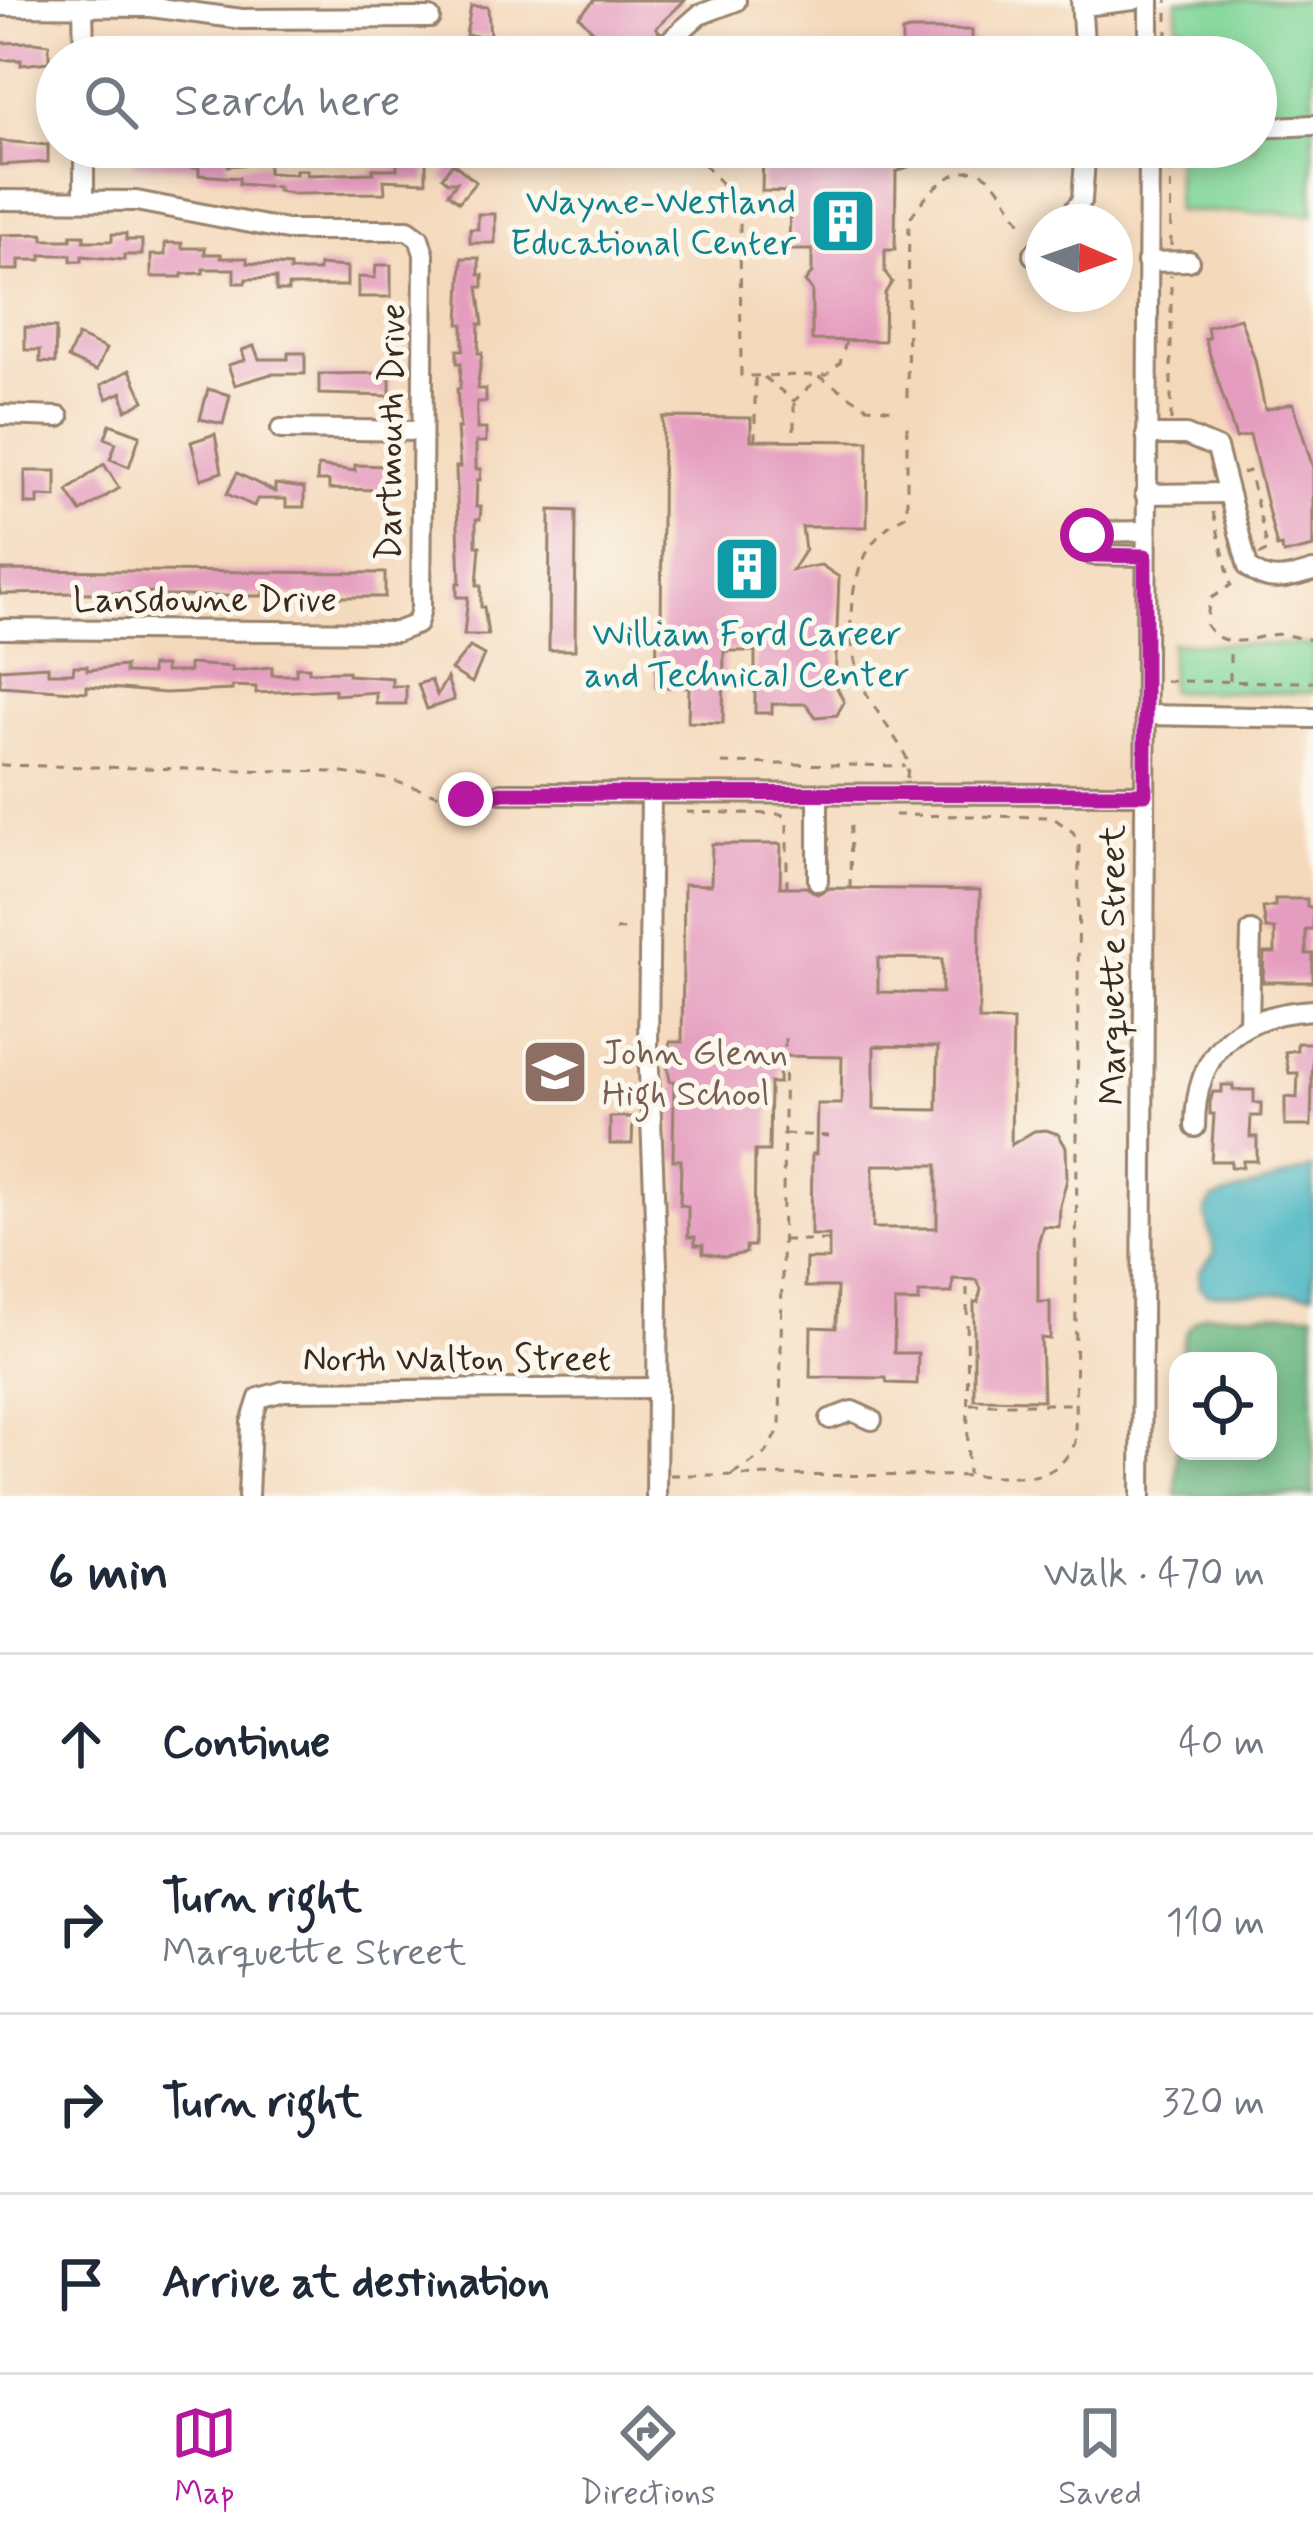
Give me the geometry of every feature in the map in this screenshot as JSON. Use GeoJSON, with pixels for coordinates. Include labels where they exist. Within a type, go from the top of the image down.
{"type":"FeatureCollection","features":[{"type":"Feature","properties":{"kind":"street"},"geometry":{"type":"LineString","coordinates":[[1084,36],[1082,3],[1134,0]]}},
{"type":"Feature","properties":{"kind":"street"},"geometry":{"type":"LineString","coordinates":[[1149,0],[1149,36]]}},
{"type":"Feature","properties":{"kind":"street"},"geometry":{"type":"LineString","coordinates":[[675,36],[699,15],[736,1]]}},
{"type":"Feature","properties":{"kind":"street"},"geometry":{"type":"LineString","coordinates":[[0,6],[151,7],[242,19],[293,10],[430,18]]}},
{"type":"Feature","properties":{"kind":"street"},"geometry":{"type":"LineString","coordinates":[[83,6],[84,36]]}},
{"type":"Feature","properties":{"kind":"street"},"geometry":{"type":"LineString","coordinates":[[1277,127],[1313,125]]}},
{"type":"Feature","properties":{"kind":"street"},"geometry":{"type":"LineString","coordinates":[[0,200],[84,200],[84,168]]}},
{"type":"Feature","properties":{"kind":"street"},"geometry":{"type":"LineString","coordinates":[[1079,204],[1084,168]]}},
{"type":"Feature","properties":{"kind":"street","name":"Marquette Street"},"geometry":{"type":"LineString","coordinates":[[1141,1496],[1149,168]]}},
{"type":"Feature","properties":{"kind":"street","name":"Dartmouth Drive"},"geometry":{"type":"LineString","coordinates":[[84,200],[153,202],[287,230],[400,229],[422,243],[421,608],[417,624],[410,629]]}},
{"type":"Feature","properties":{"kind":"street"},"geometry":{"type":"LineString","coordinates":[[1148,262],[1180,261]]}},
{"type":"Feature","properties":{"kind":"street"},"geometry":{"type":"LineString","coordinates":[[0,415],[59,417]]}},
{"type":"Feature","properties":{"kind":"street"},"geometry":{"type":"LineString","coordinates":[[281,429],[422,431]]}},
{"type":"Feature","properties":{"kind":"street"},"geometry":{"type":"LineString","coordinates":[[1146,435],[1186,435],[1216,448],[1219,497],[1248,567],[1259,577],[1277,581],[1313,571]]}},
{"type":"Feature","properties":{"kind":"street"},"geometry":{"type":"LineString","coordinates":[[1145,494],[1219,497]]}},
{"type":"Feature","properties":{"kind":"street"},"geometry":{"type":"LineString","coordinates":[[1145,531],[1094,532],[1087,535],[1083,547],[1092,555],[1145,556]]}},
{"type":"Feature","properties":{"kind":"street","name":"Lansdowne Drive"},"geometry":{"type":"LineString","coordinates":[[0,629],[410,629]]}},
{"type":"Feature","properties":{"kind":"street"},"geometry":{"type":"LineString","coordinates":[[1145,715],[1313,718]]}},
{"type":"Feature","properties":{"kind":"street"},"geometry":{"type":"LineString","coordinates":[[501,793],[1145,794]]}},
{"type":"Feature","properties":{"kind":"street"},"geometry":{"type":"LineString","coordinates":[[651,794],[648,1045],[657,1195],[656,1496]]}},
{"type":"Feature","properties":{"kind":"street"},"geometry":{"type":"LineString","coordinates":[[818,794],[818,881]]}},
{"type":"Feature","properties":{"kind":"street"},"geometry":{"type":"LineString","coordinates":[[1241,1028],[1251,931]]}},
{"type":"Feature","properties":{"kind":"street"},"geometry":{"type":"LineString","coordinates":[[1195,1127],[1204,1067],[1241,1028],[1274,1014],[1313,1010]]}},
{"type":"Feature","properties":{"kind":"street","name":"North Walton Street"},"geometry":{"type":"LineString","coordinates":[[248,1496],[251,1423],[259,1398],[284,1390],[657,1388]]}},
{"type":"Feature","properties":{"kind":"street"},"geometry":{"type":"LineString","coordinates":[[830,1419],[852,1411],[872,1420]]}},
{"type":"Feature","properties":{"kind":"path"},"geometry":{"type":"LineString","coordinates":[[1167,0],[1167,36]]}},
{"type":"Feature","properties":{"kind":"path"},"geometry":{"type":"LineString","coordinates":[[708,168],[737,201],[742,226],[741,376],[820,377],[867,407],[896,410]]}},
{"type":"Feature","properties":{"kind":"path"},"geometry":{"type":"LineString","coordinates":[[1171,427],[1180,261],[1172,168]]}},
{"type":"Feature","properties":{"kind":"path"},"geometry":{"type":"LineString","coordinates":[[907,397],[909,221],[915,210],[944,180],[977,171],[990,178],[1024,227]]}},
{"type":"Feature","properties":{"kind":"path"},"geometry":{"type":"LineString","coordinates":[[794,435],[794,401],[841,363],[846,341]]}},
{"type":"Feature","properties":{"kind":"path"},"geometry":{"type":"LineString","coordinates":[[755,376],[755,440]]}},
{"type":"Feature","properties":{"kind":"path"},"geometry":{"type":"LineString","coordinates":[[763,376],[794,401]]}},
{"type":"Feature","properties":{"kind":"path"},"geometry":{"type":"LineString","coordinates":[[907,420],[908,515],[896,520],[863,555],[852,631],[858,674],[877,715],[907,757],[907,784]]}},
{"type":"Feature","properties":{"kind":"path"},"geometry":{"type":"LineString","coordinates":[[1219,497],[1232,585],[1210,599],[1206,625],[1213,635],[1230,642],[1271,635],[1313,639]]}},
{"type":"Feature","properties":{"kind":"path"},"geometry":{"type":"LineString","coordinates":[[1230,642],[1230,682]]}},
{"type":"Feature","properties":{"kind":"path"},"geometry":{"type":"LineString","coordinates":[[1145,682],[1313,682]]}},
{"type":"Feature","properties":{"kind":"path"},"geometry":{"type":"LineString","coordinates":[[722,763],[907,766]]}},
{"type":"Feature","properties":{"kind":"path"},"geometry":{"type":"LineString","coordinates":[[0,765],[128,764],[334,772],[387,778],[446,797],[501,793]]}},
{"type":"Feature","properties":{"kind":"path"},"geometry":{"type":"LineString","coordinates":[[686,812],[782,814],[788,819],[787,887]]}},
{"type":"Feature","properties":{"kind":"path"},"geometry":{"type":"LineString","coordinates":[[667,1470],[669,1474],[1034,1476],[1064,1462],[1075,1443],[1079,845],[1073,832],[1052,817],[895,815]]}},
{"type":"Feature","properties":{"kind":"path"},"geometry":{"type":"LineString","coordinates":[[850,818],[850,888]]}},
{"type":"Feature","properties":{"kind":"path"},"geometry":{"type":"LineString","coordinates":[[615,930],[630,929]]}},
{"type":"Feature","properties":{"kind":"path"},"geometry":{"type":"LineString","coordinates":[[730,1474],[766,1453],[779,1430],[785,1038]]}},
{"type":"Feature","properties":{"kind":"path"},"geometry":{"type":"LineString","coordinates":[[783,1134],[830,1136]]}},
{"type":"Feature","properties":{"kind":"path"},"geometry":{"type":"LineString","coordinates":[[782,1240],[829,1240]]}},
{"type":"Feature","properties":{"kind":"path"},"geometry":{"type":"LineString","coordinates":[[967,1288],[968,1476]]}},
{"type":"Feature","properties":{"kind":"path"},"geometry":{"type":"LineString","coordinates":[[966,1404],[1076,1404]]}},
{"type":"Feature","properties":{"kind":"green space"},"geometry":{"type":"Polygon","coordinates":[[[1177,0],[1313,0],[1313,214],[1176,211],[1176,168],[1277,168],[1277,36],[1177,36],[1177,0]]]}},
{"type":"Feature","properties":{"kind":"green space"},"geometry":{"type":"Polygon","coordinates":[[[1171,643],[1313,645],[1313,693],[1169,691],[1171,643]]]}},
{"type":"Feature","properties":{"kind":"green space"},"geometry":{"type":"Polygon","coordinates":[[[1313,1313],[1313,1496],[1176,1496],[1177,1460],[1277,1460],[1277,1352],[1182,1352],[1189,1327],[1206,1314],[1313,1313]]]}},
{"type":"Feature","properties":{"kind":"water"},"geometry":{"type":"Polygon","coordinates":[[[1313,1168],[1313,1293],[1207,1294],[1200,1288],[1199,1272],[1215,1253],[1205,1212],[1213,1199],[1313,1168]]]}},
{"type":"Feature","properties":{"kind":"building"},"geometry":{"type":"Polygon","coordinates":[[[595,0],[685,0],[656,28],[660,32],[655,36],[590,36],[592,30],[579,16],[595,0]]]}},
{"type":"Feature","properties":{"kind":"building"},"geometry":{"type":"Polygon","coordinates":[[[471,6],[488,7],[490,36],[466,35],[471,6]]]}},
{"type":"Feature","properties":{"kind":"building"},"geometry":{"type":"Polygon","coordinates":[[[972,30],[972,36],[902,36],[902,32],[972,30]]]}},
{"type":"Feature","properties":{"kind":"building"},"geometry":{"type":"Polygon","coordinates":[[[36,42],[36,63],[0,60],[0,43],[36,42]]]}},
{"type":"Feature","properties":{"kind":"building"},"geometry":{"type":"Polygon","coordinates":[[[0,141],[36,144],[36,163],[0,165],[0,141]]]}},
{"type":"Feature","properties":{"kind":"building"},"geometry":{"type":"Polygon","coordinates":[[[199,168],[268,168],[268,173],[296,174],[296,170],[307,170],[307,175],[426,168],[426,182],[384,180],[385,193],[294,194],[278,191],[278,187],[239,184],[239,178],[199,175],[199,168]]]}},
{"type":"Feature","properties":{"kind":"building"},"geometry":{"type":"Polygon","coordinates":[[[449,168],[459,168],[476,182],[459,202],[448,193],[457,182],[442,177],[449,168]]]}},
{"type":"Feature","properties":{"kind":"building","name":"Wayne-Westland Educational Center"},"geometry":{"type":"Polygon","coordinates":[[[763,168],[905,168],[896,172],[895,250],[885,250],[885,272],[892,282],[885,293],[884,341],[812,340],[812,290],[805,282],[812,273],[812,250],[789,250],[790,192],[762,191],[763,168]]]}},
{"type":"Feature","properties":{"kind":"building"},"geometry":{"type":"Polygon","coordinates":[[[478,214],[495,214],[495,243],[470,243],[470,229],[478,229],[478,214]]]}},
{"type":"Feature","properties":{"kind":"building"},"geometry":{"type":"Polygon","coordinates":[[[43,234],[43,240],[84,235],[84,241],[112,241],[112,234],[126,234],[126,240],[142,240],[142,255],[124,255],[124,260],[82,256],[82,261],[71,261],[71,255],[41,255],[41,260],[19,260],[19,270],[0,270],[0,235],[43,234]]]}},
{"type":"Feature","properties":{"kind":"building"},"geometry":{"type":"Polygon","coordinates":[[[165,243],[205,248],[205,254],[221,254],[221,258],[247,258],[247,263],[290,266],[290,271],[319,271],[319,265],[347,267],[347,286],[288,286],[288,291],[276,291],[276,278],[234,283],[234,269],[151,277],[151,255],[165,255],[165,243]]]}},
{"type":"Feature","properties":{"kind":"building"},"geometry":{"type":"Polygon","coordinates":[[[462,258],[479,258],[479,275],[483,275],[483,287],[478,287],[483,324],[479,324],[478,353],[482,353],[477,389],[486,389],[486,402],[477,402],[477,429],[486,429],[486,442],[476,442],[476,469],[481,469],[476,507],[481,507],[476,546],[480,546],[477,585],[481,585],[488,635],[464,635],[468,597],[457,597],[461,363],[457,363],[457,350],[463,350],[463,324],[459,324],[462,258]]]}},
{"type":"Feature","properties":{"kind":"building"},"geometry":{"type":"Polygon","coordinates":[[[376,265],[391,265],[391,297],[358,297],[358,277],[375,278],[376,265]]]}},
{"type":"Feature","properties":{"kind":"building"},"geometry":{"type":"Polygon","coordinates":[[[1240,318],[1265,410],[1293,403],[1313,468],[1313,547],[1284,554],[1277,547],[1250,435],[1236,438],[1205,339],[1209,338],[1207,327],[1240,318]]]}},
{"type":"Feature","properties":{"kind":"building"},"geometry":{"type":"Polygon","coordinates":[[[25,327],[56,328],[55,363],[40,362],[40,350],[25,350],[25,327]]]}},
{"type":"Feature","properties":{"kind":"building"},"geometry":{"type":"Polygon","coordinates":[[[78,336],[106,349],[96,371],[68,358],[78,336]]]}},
{"type":"Feature","properties":{"kind":"building"},"geometry":{"type":"Polygon","coordinates":[[[254,346],[259,359],[288,359],[288,353],[305,353],[305,374],[271,374],[235,385],[228,365],[245,360],[242,350],[254,346]]]}},
{"type":"Feature","properties":{"kind":"building"},"geometry":{"type":"Polygon","coordinates":[[[130,370],[144,401],[126,410],[122,392],[107,399],[101,385],[130,370]]]}},
{"type":"Feature","properties":{"kind":"building"},"geometry":{"type":"Polygon","coordinates":[[[390,373],[390,396],[319,394],[319,374],[390,373]]]}},
{"type":"Feature","properties":{"kind":"building"},"geometry":{"type":"Polygon","coordinates":[[[208,389],[230,395],[223,424],[200,419],[208,389]]]}},
{"type":"Feature","properties":{"kind":"building","name":"William Ford Career and Technical Center"},"geometry":{"type":"Polygon","coordinates":[[[663,417],[751,418],[751,440],[868,441],[867,527],[802,527],[805,550],[792,570],[821,565],[839,577],[835,684],[844,702],[837,715],[816,717],[806,704],[772,704],[772,713],[755,713],[755,651],[724,651],[723,723],[688,722],[689,687],[656,687],[663,417]]]}},
{"type":"Feature","properties":{"kind":"building"},"geometry":{"type":"Polygon","coordinates":[[[110,424],[140,435],[129,467],[110,459],[116,443],[105,438],[110,424]]]}},
{"type":"Feature","properties":{"kind":"building"},"geometry":{"type":"Polygon","coordinates":[[[215,434],[222,472],[201,479],[191,442],[215,434]]]}},
{"type":"Feature","properties":{"kind":"building"},"geometry":{"type":"Polygon","coordinates":[[[104,464],[119,488],[81,512],[67,491],[104,464]]]}},
{"type":"Feature","properties":{"kind":"building"},"geometry":{"type":"Polygon","coordinates":[[[355,465],[386,466],[386,490],[329,489],[329,481],[317,481],[318,466],[355,471],[355,465]]]}},
{"type":"Feature","properties":{"kind":"building"},"geometry":{"type":"Polygon","coordinates":[[[25,471],[56,471],[56,497],[38,496],[38,504],[25,504],[25,471]]]}},
{"type":"Feature","properties":{"kind":"building"},"geometry":{"type":"Polygon","coordinates":[[[237,473],[275,492],[275,484],[304,488],[304,507],[286,507],[286,499],[257,499],[254,506],[227,494],[237,473]]]}},
{"type":"Feature","properties":{"kind":"building"},"geometry":{"type":"Polygon","coordinates":[[[550,510],[576,511],[575,650],[549,650],[550,510]]]}},
{"type":"Feature","properties":{"kind":"building"},"geometry":{"type":"Polygon","coordinates":[[[0,570],[385,573],[385,597],[0,594],[0,570]]]}},
{"type":"Feature","properties":{"kind":"building"},"geometry":{"type":"Polygon","coordinates":[[[470,647],[484,655],[472,683],[451,670],[470,647]]]}},
{"type":"Feature","properties":{"kind":"building"},"geometry":{"type":"Polygon","coordinates":[[[189,664],[232,667],[232,671],[272,667],[272,675],[296,675],[296,667],[309,667],[309,672],[348,671],[348,675],[392,678],[392,686],[406,686],[406,704],[376,704],[376,692],[335,695],[335,689],[256,693],[256,687],[232,686],[232,690],[165,693],[87,686],[87,692],[0,686],[0,669],[48,666],[48,673],[73,673],[74,666],[87,666],[87,670],[125,666],[125,673],[151,674],[151,666],[165,666],[165,672],[189,672],[189,664]]]}},
{"type":"Feature","properties":{"kind":"building"},"geometry":{"type":"Polygon","coordinates":[[[447,678],[454,700],[427,709],[418,684],[431,680],[437,695],[447,678]]]}},
{"type":"Feature","properties":{"kind":"building"},"geometry":{"type":"Polygon","coordinates":[[[712,844],[781,844],[780,887],[806,887],[817,894],[830,888],[980,890],[979,1020],[1013,1021],[1011,1145],[1034,1131],[1046,1130],[1058,1134],[1066,1147],[1067,1179],[1059,1227],[1043,1226],[1038,1244],[1038,1302],[1050,1302],[1050,1339],[1041,1338],[1043,1400],[974,1399],[974,1302],[981,1289],[977,1280],[953,1279],[952,1293],[919,1293],[919,1302],[895,1302],[894,1353],[918,1353],[917,1384],[887,1383],[886,1378],[810,1377],[811,1327],[836,1328],[837,1287],[805,1287],[806,1259],[829,1259],[829,1235],[811,1235],[812,1154],[816,1154],[817,1104],[841,1104],[842,1057],[780,1056],[779,1083],[770,1083],[769,1151],[755,1151],[754,1246],[746,1246],[746,1253],[725,1257],[703,1253],[703,1245],[695,1245],[695,1237],[688,1237],[688,1206],[680,1205],[681,1160],[673,1160],[674,1081],[670,1081],[666,1056],[670,1042],[682,1042],[684,884],[711,885],[712,844]],[[878,958],[878,992],[942,993],[942,959],[878,958]],[[874,1046],[874,1109],[937,1110],[938,1047],[874,1046]],[[873,1165],[873,1228],[937,1228],[937,1165],[873,1165]]]}},
{"type":"Feature","properties":{"kind":"building"},"geometry":{"type":"Polygon","coordinates":[[[1275,899],[1307,899],[1307,906],[1313,908],[1313,930],[1306,930],[1306,954],[1313,954],[1313,982],[1263,982],[1264,953],[1275,953],[1275,929],[1266,929],[1263,908],[1275,906],[1275,899]]]}},
{"type":"Feature","properties":{"kind":"building"},"geometry":{"type":"Polygon","coordinates":[[[1297,1043],[1313,1043],[1311,1126],[1285,1126],[1285,1097],[1297,1098],[1298,1073],[1289,1073],[1285,1052],[1297,1050],[1297,1043]]]}},
{"type":"Feature","properties":{"kind":"building"},"geometry":{"type":"Polygon","coordinates":[[[1222,1085],[1254,1090],[1254,1103],[1261,1103],[1261,1116],[1251,1116],[1250,1137],[1257,1137],[1257,1161],[1243,1161],[1243,1167],[1231,1167],[1231,1161],[1211,1161],[1214,1114],[1210,1114],[1210,1102],[1213,1092],[1222,1092],[1222,1085]]]}},
{"type":"Feature","properties":{"kind":"building"},"geometry":{"type":"Polygon","coordinates":[[[610,1117],[633,1117],[632,1144],[610,1144],[610,1117]]]}},
{"type":"Feature","properties":{"kind":"place","name":"Wayne-Westland Educational Center"},"geometry":{"type":"Point","coordinates":[843,221]}},
{"type":"Feature","properties":{"kind":"place","name":"William Ford Career and Technical Center"},"geometry":{"type":"Point","coordinates":[747,569]}},
{"type":"Feature","properties":{"kind":"place","name":"John Glenn High School"},"geometry":{"type":"Point","coordinates":[555,1072]}},
{"type":"Feature","properties":{"kind":"route"},"geometry":{"type":"LineString","coordinates":[[466,799],[501,793],[1145,794],[1145,556],[1092,555],[1083,547],[1087,535]]}}]}
